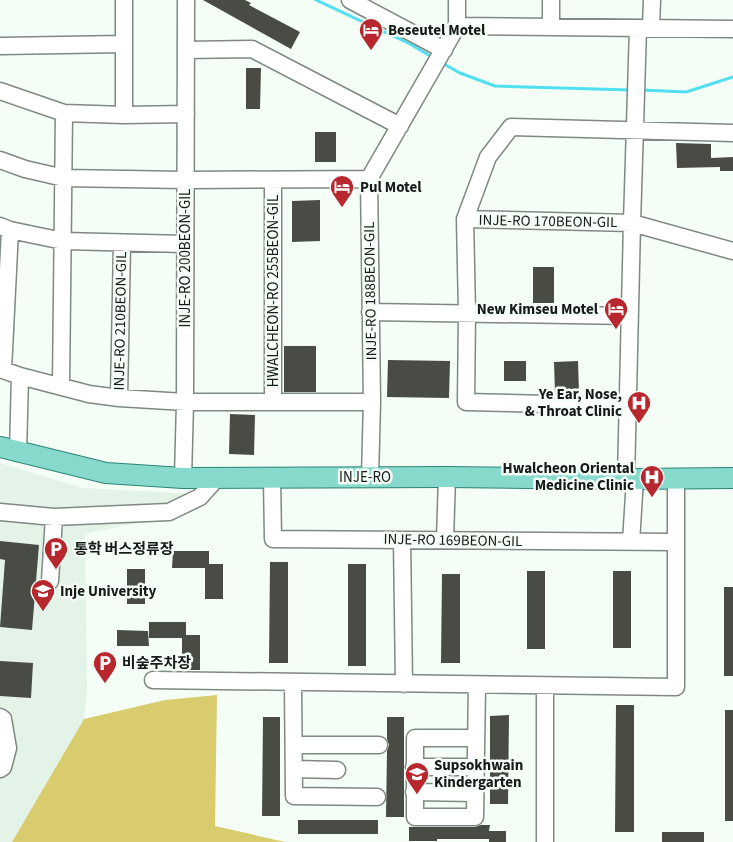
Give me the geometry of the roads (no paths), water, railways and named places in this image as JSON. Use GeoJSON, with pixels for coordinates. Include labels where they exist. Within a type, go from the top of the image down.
{"type":"FeatureCollection","features":[{"type":"Feature","properties":{"kind":"main road","name":"INJE-RO"},"geometry":{"type":"LineString","coordinates":[[9,450],[106,473],[183,478],[733,478]]}},
{"type":"Feature","properties":{"kind":"street"},"geometry":{"type":"LineString","coordinates":[[124,0],[124,115]]}},
{"type":"Feature","properties":{"kind":"street","name":"INJE-RO 200BEON-GIL"},"geometry":{"type":"LineString","coordinates":[[183,478],[185,402],[186,0]]}},
{"type":"Feature","properties":{"kind":"street"},"geometry":{"type":"LineString","coordinates":[[350,0],[367,5],[442,53]]}},
{"type":"Feature","properties":{"kind":"street"},"geometry":{"type":"LineString","coordinates":[[369,179],[457,26],[457,0]]}},
{"type":"Feature","properties":{"kind":"street"},"geometry":{"type":"LineString","coordinates":[[551,26],[552,0]]}},
{"type":"Feature","properties":{"kind":"street","name":"INJE-RO 170BEON-GIL"},"geometry":{"type":"LineString","coordinates":[[630,479],[628,406],[636,100],[642,32],[652,0]]}},
{"type":"Feature","properties":{"kind":"street"},"geometry":{"type":"LineString","coordinates":[[457,26],[551,26],[642,32],[733,29]]}},
{"type":"Feature","properties":{"kind":"street"},"geometry":{"type":"LineString","coordinates":[[0,46],[124,44]]}},
{"type":"Feature","properties":{"kind":"street"},"geometry":{"type":"LineString","coordinates":[[186,50],[252,50],[400,126]]}},
{"type":"Feature","properties":{"kind":"street"},"geometry":{"type":"LineString","coordinates":[[0,91],[64,113],[124,115],[186,114]]}},
{"type":"Feature","properties":{"kind":"street"},"geometry":{"type":"LineString","coordinates":[[61,386],[64,113]]}},
{"type":"Feature","properties":{"kind":"street","name":"INJE-RO 170BEON-GIL"},"geometry":{"type":"LineString","coordinates":[[628,406],[466,402],[465,219],[488,157],[511,127],[635,131]]}},
{"type":"Feature","properties":{"kind":"street"},"geometry":{"type":"LineString","coordinates":[[635,131],[733,134]]}},
{"type":"Feature","properties":{"kind":"street","name":"HWALCHEON-RO 255BEON-GIL"},"geometry":{"type":"LineString","coordinates":[[0,160],[25,169],[64,178],[273,181],[369,179]]}},
{"type":"Feature","properties":{"kind":"street","name":"INJE-RO 188BEON-GIL"},"geometry":{"type":"LineString","coordinates":[[369,179],[372,402],[370,478]]}},
{"type":"Feature","properties":{"kind":"street","name":"HWALCHEON-RO 255BEON-GIL"},"geometry":{"type":"LineString","coordinates":[[273,181],[273,402]]}},
{"type":"Feature","properties":{"kind":"street","name":"INJE-RO 170BEON-GIL"},"geometry":{"type":"LineString","coordinates":[[465,219],[632,223]]}},
{"type":"Feature","properties":{"kind":"street"},"geometry":{"type":"LineString","coordinates":[[632,223],[733,252]]}},
{"type":"Feature","properties":{"kind":"street","name":"INJE-RO 210BEON-GIL"},"geometry":{"type":"LineString","coordinates":[[20,376],[2,370],[5,228],[63,241],[122,244],[185,244]]}},
{"type":"Feature","properties":{"kind":"street","name":"INJE-RO 210BEON-GIL"},"geometry":{"type":"LineString","coordinates":[[119,398],[122,244]]}},
{"type":"Feature","properties":{"kind":"street"},"geometry":{"type":"LineString","coordinates":[[370,312],[630,316]]}},
{"type":"Feature","properties":{"kind":"street"},"geometry":{"type":"LineString","coordinates":[[9,450],[20,376],[89,394],[119,398],[185,402],[372,402]]}},
{"type":"Feature","properties":{"kind":"street"},"geometry":{"type":"LineString","coordinates":[[0,512],[54,517],[170,512],[200,497],[218,477]]}},
{"type":"Feature","properties":{"kind":"street","name":"INJE-RO 169BEON-GIL"},"geometry":{"type":"LineString","coordinates":[[272,477],[273,539],[676,542]]}},
{"type":"Feature","properties":{"kind":"street"},"geometry":{"type":"LineString","coordinates":[[445,540],[447,477]]}},
{"type":"Feature","properties":{"kind":"street"},"geometry":{"type":"LineString","coordinates":[[154,680],[676,687],[676,478]]}},
{"type":"Feature","properties":{"kind":"street"},"geometry":{"type":"LineString","coordinates":[[630,479],[632,542]]}},
{"type":"Feature","properties":{"kind":"street"},"geometry":{"type":"LineString","coordinates":[[50,581],[54,517]]}},
{"type":"Feature","properties":{"kind":"street"},"geometry":{"type":"LineString","coordinates":[[402,540],[404,684]]}},
{"type":"Feature","properties":{"kind":"street"},"geometry":{"type":"LineString","coordinates":[[293,682],[294,796],[377,797]]}},
{"type":"Feature","properties":{"kind":"street"},"geometry":{"type":"LineString","coordinates":[[476,738],[415,738],[415,817],[475,817],[477,685]]}},
{"type":"Feature","properties":{"kind":"street"},"geometry":{"type":"LineString","coordinates":[[545,686],[545,842]]}},
{"type":"Feature","properties":{"kind":"street"},"geometry":{"type":"LineString","coordinates":[[0,717],[3,719],[8,748],[3,767],[0,769]]}},
{"type":"Feature","properties":{"kind":"street"},"geometry":{"type":"LineString","coordinates":[[294,745],[379,745]]}},
{"type":"Feature","properties":{"kind":"street"},"geometry":{"type":"LineString","coordinates":[[414,766],[476,767]]}},
{"type":"Feature","properties":{"kind":"street"},"geometry":{"type":"LineString","coordinates":[[294,769],[337,770]]}},
{"type":"Feature","properties":{"kind":"street"},"geometry":{"type":"LineString","coordinates":[[414,792],[476,793]]}},
{"type":"Feature","properties":{"kind":"waterway"},"geometry":{"type":"LineString","coordinates":[[316,0],[410,44],[432,57]]}},
{"type":"Feature","properties":{"kind":"waterway"},"geometry":{"type":"LineString","coordinates":[[442,63],[460,73],[495,86],[631,90]]}},
{"type":"Feature","properties":{"kind":"waterway"},"geometry":{"type":"LineString","coordinates":[[642,90],[686,92],[733,77]]}},
{"type":"Feature","properties":{"kind":"place","name":"Beseutel Motel"},"geometry":{"type":"Point","coordinates":[371,51]}},
{"type":"Feature","properties":{"kind":"place","name":"Pul Motel"},"geometry":{"type":"Point","coordinates":[342,208]}},
{"type":"Feature","properties":{"kind":"place","name":"New Kimseu Motel"},"geometry":{"type":"Point","coordinates":[616,330]}},
{"type":"Feature","properties":{"kind":"place","name":"Ye Ear, Nose, & Throat Clinic"},"geometry":{"type":"Point","coordinates":[639,424]}},
{"type":"Feature","properties":{"kind":"place","name":"Hwalcheon Oriental Medicine Clinic"},"geometry":{"type":"Point","coordinates":[652,498]}},
{"type":"Feature","properties":{"kind":"place","name":"통학 버스정류장"},"geometry":{"type":"Point","coordinates":[56,570]}},
{"type":"Feature","properties":{"kind":"place","name":"Inje University"},"geometry":{"type":"Point","coordinates":[43,612]}},
{"type":"Feature","properties":{"kind":"place","name":"비숲주차장"},"geometry":{"type":"Point","coordinates":[105,684]}},
{"type":"Feature","properties":{"kind":"place","name":"Supsokhwain Kindergarten"},"geometry":{"type":"Point","coordinates":[417,795]}}]}
